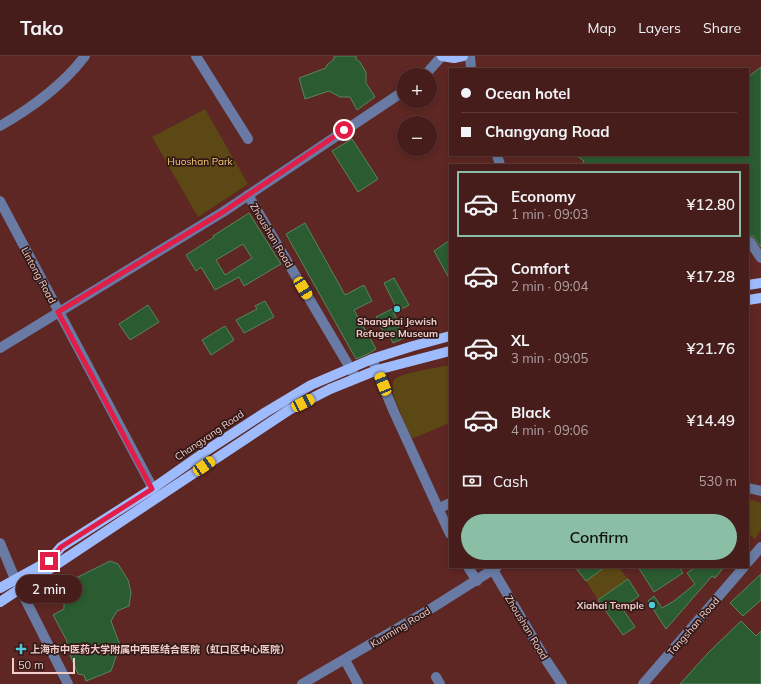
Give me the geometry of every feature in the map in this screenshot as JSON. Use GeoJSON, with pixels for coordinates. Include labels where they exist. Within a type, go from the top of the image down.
{"type":"FeatureCollection","features":[{"type":"Feature","properties":{"kind":"main road"},"geometry":{"type":"LineString","coordinates":[[442,56],[454,58],[463,56]]}},
{"type":"Feature","properties":{"kind":"main road"},"geometry":{"type":"LineString","coordinates":[[749,285],[761,283]]}},
{"type":"Feature","properties":{"kind":"main road"},"geometry":{"type":"LineString","coordinates":[[749,300],[761,298]]}},
{"type":"Feature","properties":{"kind":"main road","name":"Changyang Road"},"geometry":{"type":"LineString","coordinates":[[0,602],[21,589],[155,493],[212,447],[311,385],[372,359],[449,336]]}},
{"type":"Feature","properties":{"kind":"main road","name":"Changyang Road"},"geometry":{"type":"LineString","coordinates":[[0,588],[49,561],[61,547],[155,493],[289,410],[330,389],[377,370],[449,351]]}},
{"type":"Feature","properties":{"kind":"street"},"geometry":{"type":"LineString","coordinates":[[0,126],[42,99],[63,80],[85,56]]}},
{"type":"Feature","properties":{"kind":"street"},"geometry":{"type":"LineString","coordinates":[[196,56],[248,139]]}},
{"type":"Feature","properties":{"kind":"street"},"geometry":{"type":"LineString","coordinates":[[431,68],[442,56]]}},
{"type":"Feature","properties":{"kind":"street"},"geometry":{"type":"LineString","coordinates":[[470,56],[471,68]]}},
{"type":"Feature","properties":{"kind":"street"},"geometry":{"type":"LineString","coordinates":[[0,348],[223,212],[397,96]]}},
{"type":"Feature","properties":{"kind":"street","name":"Zhoushan Road"},"geometry":{"type":"LineString","coordinates":[[248,195],[356,378]]}},
{"type":"Feature","properties":{"kind":"street","name":"Lintong Road"},"geometry":{"type":"LineString","coordinates":[[0,201],[155,493]]}},
{"type":"Feature","properties":{"kind":"street"},"geometry":{"type":"LineString","coordinates":[[749,242],[755,255]]}},
{"type":"Feature","properties":{"kind":"street"},"geometry":{"type":"LineString","coordinates":[[372,359],[449,532]]}},
{"type":"Feature","properties":{"kind":"street"},"geometry":{"type":"LineString","coordinates":[[749,488],[761,490]]}},
{"type":"Feature","properties":{"kind":"street"},"geometry":{"type":"LineString","coordinates":[[438,509],[449,504]]}},
{"type":"Feature","properties":{"kind":"street"},"geometry":{"type":"LineString","coordinates":[[0,543],[16,579],[68,684]]}},
{"type":"Feature","properties":{"kind":"street"},"geometry":{"type":"LineString","coordinates":[[749,561],[761,547]]}},
{"type":"Feature","properties":{"kind":"street"},"geometry":{"type":"LineString","coordinates":[[469,568],[477,581]]}},
{"type":"Feature","properties":{"kind":"street","name":"Tangshan Road"},"geometry":{"type":"LineString","coordinates":[[642,684],[743,568]]}},
{"type":"Feature","properties":{"kind":"street","name":"Zhoushan Road"},"geometry":{"type":"LineString","coordinates":[[495,569],[542,654],[562,684]]}},
{"type":"Feature","properties":{"kind":"street","name":"Kunming Road"},"geometry":{"type":"LineString","coordinates":[[302,684],[345,660],[495,569]]}},
{"type":"Feature","properties":{"kind":"street"},"geometry":{"type":"LineString","coordinates":[[345,660],[358,684]]}},
{"type":"Feature","properties":{"kind":"green space","name":"Huoshan Park"},"geometry":{"type":"Polygon","coordinates":[[[205,109],[248,184],[198,217],[152,137],[205,109]]]}},
{"type":"Feature","properties":{"kind":"green space"},"geometry":{"type":"Polygon","coordinates":[[[449,365],[449,423],[411,439],[393,394],[393,384],[395,379],[398,377],[421,370],[449,365]]]}},
{"type":"Feature","properties":{"kind":"green space"},"geometry":{"type":"Polygon","coordinates":[[[749,499],[761,503],[761,529],[755,539],[749,534],[749,499]]]}},
{"type":"Feature","properties":{"kind":"green space"},"geometry":{"type":"Polygon","coordinates":[[[604,568],[619,568],[628,579],[598,600],[586,581],[604,568]]]}},
{"type":"Feature","properties":{"kind":"building"},"geometry":{"type":"Polygon","coordinates":[[[334,56],[356,56],[356,59],[360,62],[366,72],[366,83],[375,97],[357,110],[350,97],[340,97],[329,91],[305,99],[299,78],[326,68],[327,65],[334,59],[334,56]]]}},
{"type":"Feature","properties":{"kind":"building"},"geometry":{"type":"Polygon","coordinates":[[[761,67],[761,247],[753,236],[749,236],[749,164],[582,164],[584,161],[577,156],[749,156],[749,76],[761,67]]]}},
{"type":"Feature","properties":{"kind":"building"},"geometry":{"type":"Polygon","coordinates":[[[352,139],[378,179],[358,192],[332,151],[352,139]]]}},
{"type":"Feature","properties":{"kind":"building"},"geometry":{"type":"Polygon","coordinates":[[[249,213],[281,264],[244,286],[239,277],[215,290],[201,267],[196,271],[186,255],[214,237],[213,236],[249,213]],[[243,244],[216,260],[225,275],[252,258],[243,244]]]}},
{"type":"Feature","properties":{"kind":"building"},"geometry":{"type":"Polygon","coordinates":[[[305,223],[345,295],[364,285],[372,301],[354,310],[376,349],[368,354],[356,359],[286,234],[305,223]]]}},
{"type":"Feature","properties":{"kind":"building"},"geometry":{"type":"Polygon","coordinates":[[[449,241],[449,278],[434,251],[449,241]]]}},
{"type":"Feature","properties":{"kind":"building"},"geometry":{"type":"Polygon","coordinates":[[[394,278],[409,305],[398,311],[384,283],[394,278]]]}},
{"type":"Feature","properties":{"kind":"building"},"geometry":{"type":"Polygon","coordinates":[[[265,301],[274,317],[244,333],[236,320],[257,309],[255,306],[265,301]]]}},
{"type":"Feature","properties":{"kind":"building"},"geometry":{"type":"Polygon","coordinates":[[[148,305],[159,322],[130,340],[119,324],[148,305]]]}},
{"type":"Feature","properties":{"kind":"building"},"geometry":{"type":"Polygon","coordinates":[[[392,309],[400,326],[398,327],[404,338],[393,343],[388,332],[384,334],[376,317],[392,309]]]}},
{"type":"Feature","properties":{"kind":"building"},"geometry":{"type":"Polygon","coordinates":[[[225,326],[234,340],[211,355],[202,340],[225,326]]]}},
{"type":"Feature","properties":{"kind":"building"},"geometry":{"type":"Polygon","coordinates":[[[110,561],[118,564],[128,580],[131,592],[129,606],[117,611],[111,621],[120,645],[111,671],[86,681],[84,675],[78,674],[66,645],[67,641],[53,615],[64,609],[66,596],[69,593],[64,584],[110,561]]]}},
{"type":"Feature","properties":{"kind":"building"},"geometry":{"type":"Polygon","coordinates":[[[576,568],[604,568],[586,581],[576,568]]]}},
{"type":"Feature","properties":{"kind":"building"},"geometry":{"type":"Polygon","coordinates":[[[639,568],[680,568],[683,573],[654,592],[639,568]]]}},
{"type":"Feature","properties":{"kind":"building"},"geometry":{"type":"Polygon","coordinates":[[[694,568],[723,568],[715,578],[712,576],[666,629],[648,601],[654,596],[662,608],[674,601],[695,584],[687,573],[694,568]]]}},
{"type":"Feature","properties":{"kind":"building"},"geometry":{"type":"Polygon","coordinates":[[[761,574],[761,600],[743,616],[730,603],[761,574]]]}},
{"type":"Feature","properties":{"kind":"building"},"geometry":{"type":"Polygon","coordinates":[[[628,579],[639,596],[622,608],[635,627],[623,635],[598,600],[628,579]]]}},
{"type":"Feature","properties":{"kind":"building"},"geometry":{"type":"Polygon","coordinates":[[[741,621],[756,636],[761,631],[761,684],[680,684],[709,652],[741,621]]]}},
{"type":"Feature","properties":{"kind":"place","name":"Shanghai Jewish Refugee Museum"},"geometry":{"type":"Point","coordinates":[397,309]}},
{"type":"Feature","properties":{"kind":"place","name":"Xiahai Temple"},"geometry":{"type":"Point","coordinates":[652,605]}},
{"type":"Feature","properties":{"kind":"place","name":"上海市中医药大学附属中西医结合医院（虹口区中心医院）"},"geometry":{"type":"Point","coordinates":[21,649]}},
{"type":"Feature","properties":{"kind":"route"},"geometry":{"type":"LineString","coordinates":[[49,561],[61,547],[152,489],[58,312],[223,212],[344,130]]}}]}
